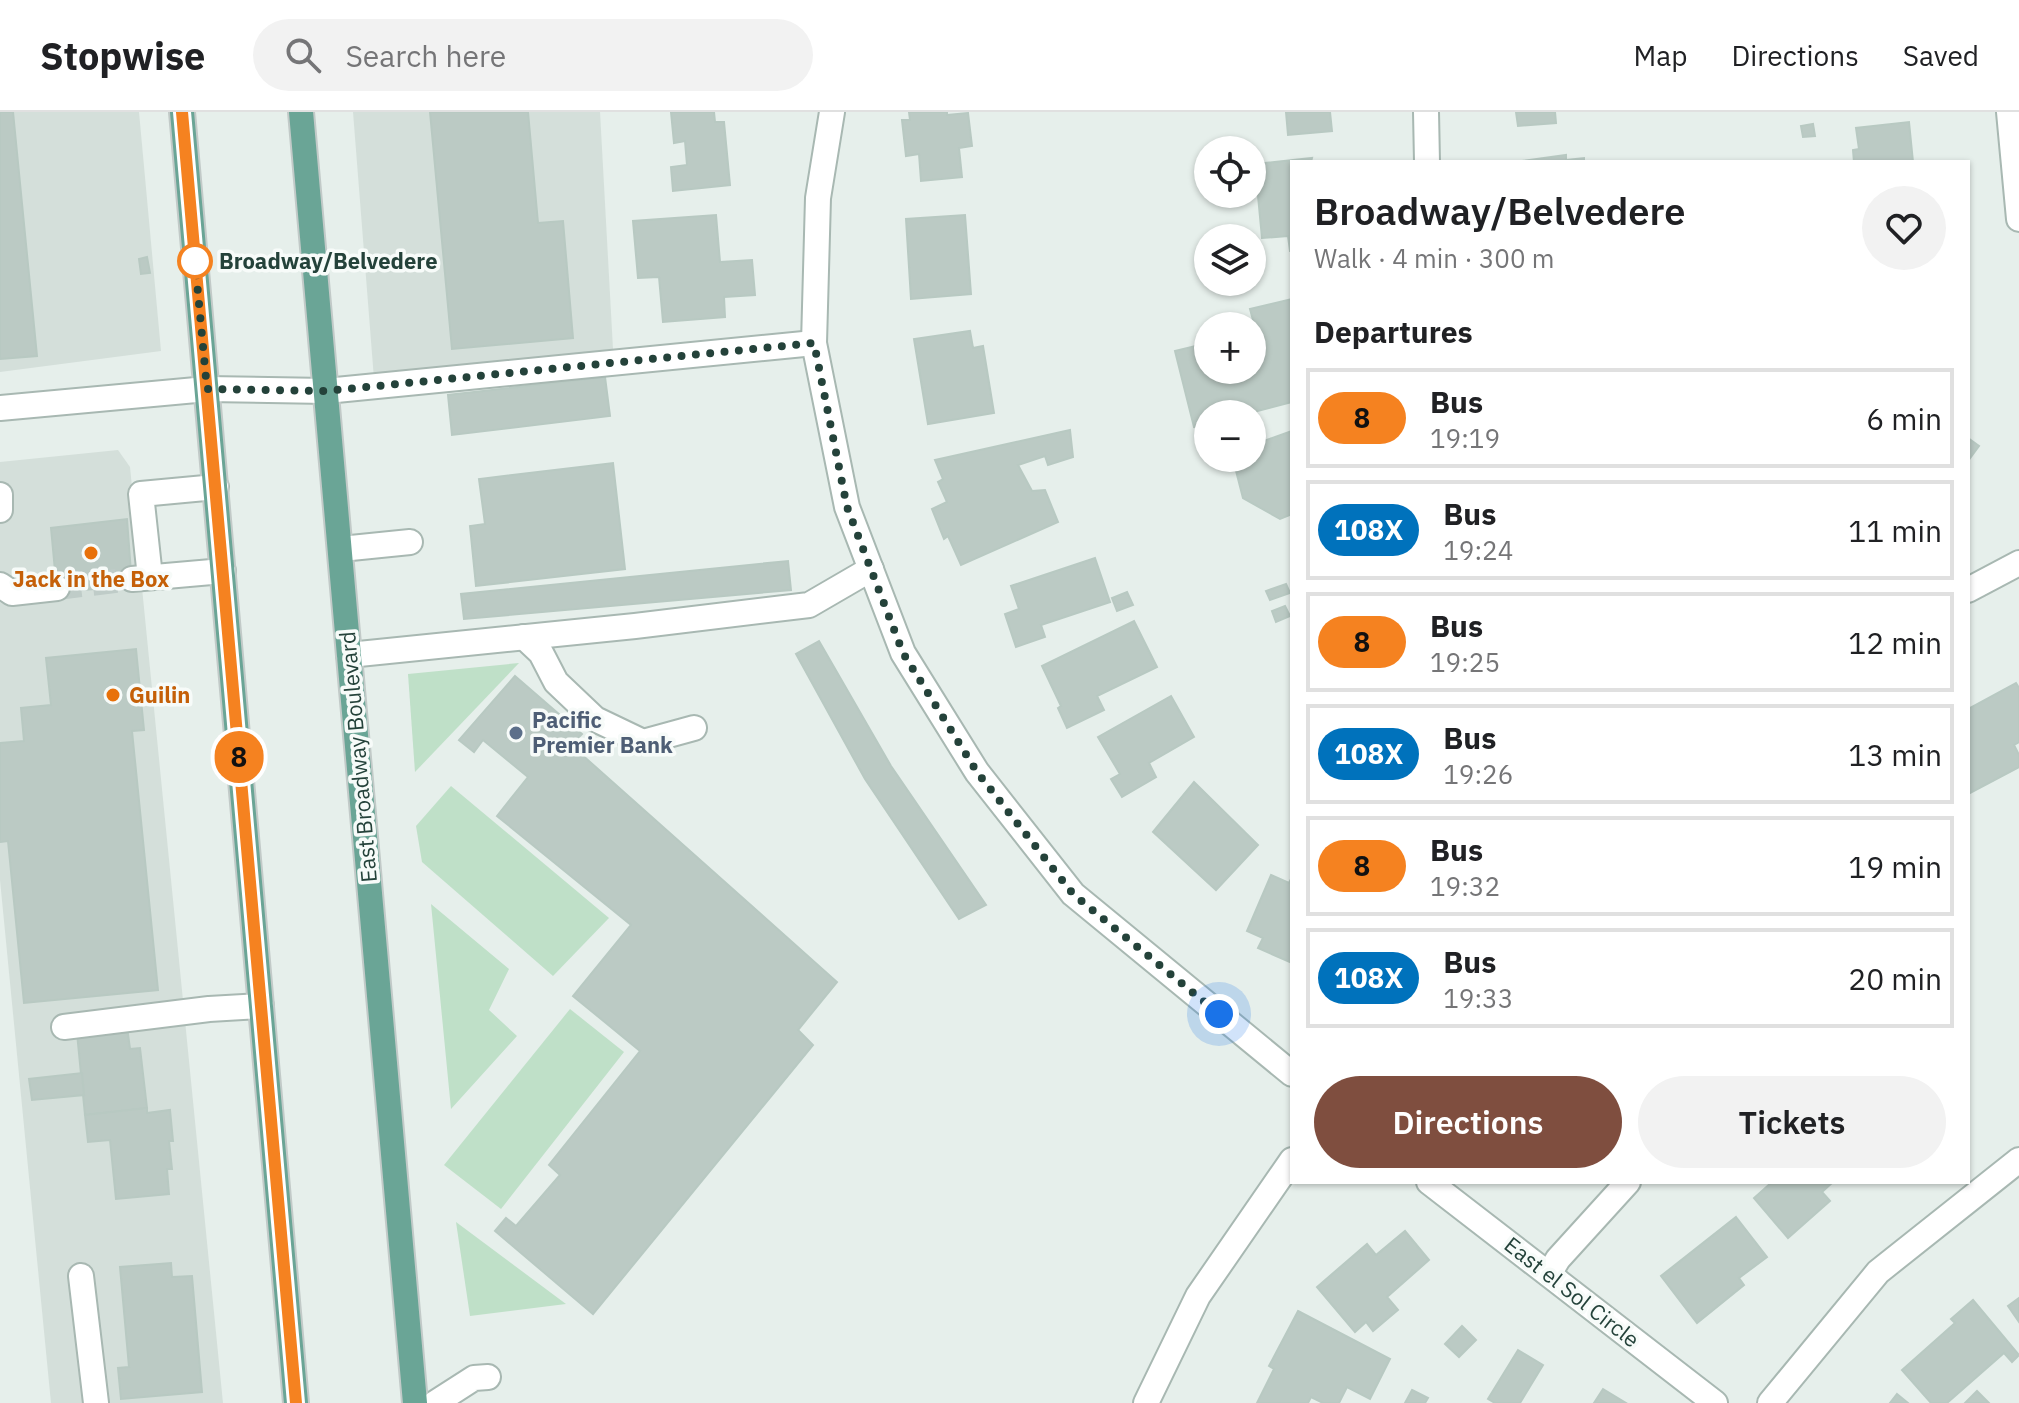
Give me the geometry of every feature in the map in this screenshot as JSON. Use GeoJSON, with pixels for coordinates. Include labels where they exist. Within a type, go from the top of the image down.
{"type":"FeatureCollection","features":[{"type":"Feature","properties":{"kind":"main road"},"geometry":{"type":"LineString","coordinates":[[182,112],[296,1403]]}},
{"type":"Feature","properties":{"kind":"main road","name":"East Broadway Boulevard"},"geometry":{"type":"LineString","coordinates":[[301,112],[415,1403]]}},
{"type":"Feature","properties":{"kind":"street"},"geometry":{"type":"LineString","coordinates":[[832,112],[818,198],[814,343],[847,507],[903,653],[968,759],[1073,894],[1290,1072]]}},
{"type":"Feature","properties":{"kind":"street"},"geometry":{"type":"LineString","coordinates":[[1426,112],[1427,160]]}},
{"type":"Feature","properties":{"kind":"street"},"geometry":{"type":"LineString","coordinates":[[2009,112],[2019,219]]}},
{"type":"Feature","properties":{"kind":"street"},"geometry":{"type":"LineString","coordinates":[[0,408],[207,389],[326,391],[814,343]]}},
{"type":"Feature","properties":{"kind":"street"},"geometry":{"type":"LineString","coordinates":[[216,487],[141,494],[141,578],[223,571]]}},
{"type":"Feature","properties":{"kind":"street"},"geometry":{"type":"LineString","coordinates":[[341,549],[410,542]]}},
{"type":"Feature","properties":{"kind":"street"},"geometry":{"type":"LineString","coordinates":[[1970,589],[2019,563]]}},
{"type":"Feature","properties":{"kind":"street"},"geometry":{"type":"LineString","coordinates":[[349,655],[809,605],[871,569]]}},
{"type":"Feature","properties":{"kind":"street"},"geometry":{"type":"LineString","coordinates":[[0,585],[12,593],[57,588]]}},
{"type":"Feature","properties":{"kind":"street"},"geometry":{"type":"LineString","coordinates":[[524,637],[541,653],[556,682],[595,719],[643,742],[694,728]]}},
{"type":"Feature","properties":{"kind":"street"},"geometry":{"type":"LineString","coordinates":[[64,1027],[261,1006]]}},
{"type":"Feature","properties":{"kind":"street"},"geometry":{"type":"LineString","coordinates":[[1770,1403],[1878,1272],[2019,1160]]}},
{"type":"Feature","properties":{"kind":"street"},"geometry":{"type":"LineString","coordinates":[[1146,1403],[1198,1296],[1290,1163]]}},
{"type":"Feature","properties":{"kind":"street","name":"East el Sol Circle"},"geometry":{"type":"LineString","coordinates":[[1432,1184],[1715,1403]]}},
{"type":"Feature","properties":{"kind":"street"},"geometry":{"type":"LineString","coordinates":[[1549,1274],[1558,1259],[1626,1184]]}},
{"type":"Feature","properties":{"kind":"street"},"geometry":{"type":"LineString","coordinates":[[81,1276],[96,1403]]}},
{"type":"Feature","properties":{"kind":"street"},"geometry":{"type":"LineString","coordinates":[[435,1403],[474,1378],[488,1377]]}},
{"type":"Feature","properties":{"kind":"shaded area"},"geometry":{"type":"Polygon","coordinates":[[[0,112],[139,112],[161,351],[0,372],[0,112]]]}},
{"type":"Feature","properties":{"kind":"shaded area"},"geometry":{"type":"Polygon","coordinates":[[[353,112],[600,112],[613,349],[374,379],[353,112]]]}},
{"type":"Feature","properties":{"kind":"shaded area"},"geometry":{"type":"Polygon","coordinates":[[[118,450],[130,467],[223,1403],[51,1403],[0,880],[0,462],[118,450]]]}},
{"type":"Feature","properties":{"kind":"green space"},"geometry":{"type":"Polygon","coordinates":[[[519,663],[415,772],[408,674],[519,663]]]}},
{"type":"Feature","properties":{"kind":"green space"},"geometry":{"type":"Polygon","coordinates":[[[451,786],[609,918],[553,976],[422,862],[416,826],[451,786]]]}},
{"type":"Feature","properties":{"kind":"green space"},"geometry":{"type":"Polygon","coordinates":[[[431,904],[509,969],[489,1010],[517,1036],[451,1109],[431,904]]]}},
{"type":"Feature","properties":{"kind":"green space"},"geometry":{"type":"Polygon","coordinates":[[[570,1009],[624,1052],[501,1209],[444,1165],[570,1009]]]}},
{"type":"Feature","properties":{"kind":"green space"},"geometry":{"type":"Polygon","coordinates":[[[456,1222],[566,1304],[470,1316],[456,1222]]]}},
{"type":"Feature","properties":{"kind":"building"},"geometry":{"type":"Polygon","coordinates":[[[0,112],[13,112],[37,356],[0,359],[0,112]]]}},
{"type":"Feature","properties":{"kind":"building"},"geometry":{"type":"Polygon","coordinates":[[[430,112],[528,112],[538,223],[563,221],[573,338],[452,349],[430,112]]]}},
{"type":"Feature","properties":{"kind":"building"},"geometry":{"type":"Polygon","coordinates":[[[671,112],[714,112],[715,122],[724,122],[730,185],[673,191],[671,167],[687,165],[685,141],[674,143],[671,112]]]}},
{"type":"Feature","properties":{"kind":"building"},"geometry":{"type":"Polygon","coordinates":[[[909,112],[968,113],[972,146],[959,148],[962,177],[921,181],[919,154],[906,156],[902,120],[910,120],[909,112]]]}},
{"type":"Feature","properties":{"kind":"building"},"geometry":{"type":"Polygon","coordinates":[[[1286,112],[1330,112],[1332,131],[1288,135],[1286,112]]]}},
{"type":"Feature","properties":{"kind":"building"},"geometry":{"type":"Polygon","coordinates":[[[1516,112],[1555,112],[1556,123],[1518,126],[1516,112]]]}},
{"type":"Feature","properties":{"kind":"building"},"geometry":{"type":"Polygon","coordinates":[[[1909,122],[1913,160],[1854,160],[1853,150],[1859,149],[1856,128],[1909,122]]]}},
{"type":"Feature","properties":{"kind":"building"},"geometry":{"type":"Polygon","coordinates":[[[1813,124],[1815,136],[1803,137],[1801,126],[1813,124]]]}},
{"type":"Feature","properties":{"kind":"building"},"geometry":{"type":"Polygon","coordinates":[[[1566,155],[1566,160],[1529,160],[1566,155]]]}},
{"type":"Feature","properties":{"kind":"building"},"geometry":{"type":"Polygon","coordinates":[[[1290,160],[1290,251],[1288,236],[1266,238],[1266,224],[1261,224],[1259,208],[1266,208],[1266,163],[1290,160]]]}},
{"type":"Feature","properties":{"kind":"building"},"geometry":{"type":"Polygon","coordinates":[[[716,215],[720,262],[752,260],[755,295],[724,297],[725,317],[663,322],[659,277],[638,278],[633,221],[716,215]]]}},
{"type":"Feature","properties":{"kind":"building"},"geometry":{"type":"Polygon","coordinates":[[[965,215],[971,294],[911,299],[906,219],[965,215]]]}},
{"type":"Feature","properties":{"kind":"building"},"geometry":{"type":"Polygon","coordinates":[[[147,257],[150,273],[141,274],[139,259],[147,257]]]}},
{"type":"Feature","properties":{"kind":"building"},"geometry":{"type":"Polygon","coordinates":[[[1290,299],[1290,403],[1266,409],[1266,400],[1194,400],[1194,427],[1175,351],[1194,346],[1194,384],[1266,384],[1266,312],[1251,312],[1250,309],[1290,299]]]}},
{"type":"Feature","properties":{"kind":"building"},"geometry":{"type":"Polygon","coordinates":[[[970,331],[973,348],[983,346],[994,413],[928,424],[914,339],[970,331]]]}},
{"type":"Feature","properties":{"kind":"building"},"geometry":{"type":"Polygon","coordinates":[[[605,377],[610,416],[452,435],[448,395],[605,377]]]}},
{"type":"Feature","properties":{"kind":"building"},"geometry":{"type":"Polygon","coordinates":[[[1070,430],[1073,457],[1048,465],[1045,456],[1018,465],[1032,491],[1045,490],[1058,522],[961,565],[948,536],[944,539],[932,509],[947,502],[938,482],[943,479],[935,460],[1070,430]]]}},
{"type":"Feature","properties":{"kind":"building"},"geometry":{"type":"Polygon","coordinates":[[[1290,432],[1290,515],[1280,519],[1243,498],[1236,472],[1266,472],[1266,440],[1290,432]]]}},
{"type":"Feature","properties":{"kind":"building"},"geometry":{"type":"Polygon","coordinates":[[[1970,439],[1979,446],[1970,458],[1970,439]]]}},
{"type":"Feature","properties":{"kind":"building"},"geometry":{"type":"Polygon","coordinates":[[[613,463],[625,569],[476,586],[470,526],[485,524],[479,479],[613,463]]]}},
{"type":"Feature","properties":{"kind":"building","name":"Jack in the Box"},"geometry":{"type":"Polygon","coordinates":[[[127,519],[132,586],[57,592],[51,528],[127,519]]]}},
{"type":"Feature","properties":{"kind":"building"},"geometry":{"type":"Polygon","coordinates":[[[1095,558],[1110,602],[1041,625],[1045,637],[1016,647],[1005,614],[1019,609],[1011,586],[1095,558]]]}},
{"type":"Feature","properties":{"kind":"building"},"geometry":{"type":"Polygon","coordinates":[[[788,561],[791,590],[464,619],[461,594],[788,561]]]}},
{"type":"Feature","properties":{"kind":"building"},"geometry":{"type":"Polygon","coordinates":[[[1286,584],[1290,593],[1270,600],[1266,591],[1286,584]]]}},
{"type":"Feature","properties":{"kind":"building"},"geometry":{"type":"Polygon","coordinates":[[[1127,592],[1133,605],[1117,611],[1112,598],[1127,592]]]}},
{"type":"Feature","properties":{"kind":"building"},"geometry":{"type":"Polygon","coordinates":[[[1285,606],[1290,616],[1276,622],[1272,611],[1285,606]]]}},
{"type":"Feature","properties":{"kind":"building"},"geometry":{"type":"Polygon","coordinates":[[[1134,621],[1157,667],[1097,696],[1104,710],[1067,728],[1058,708],[1061,706],[1042,666],[1134,621]]]}},
{"type":"Feature","properties":{"kind":"building"},"geometry":{"type":"Polygon","coordinates":[[[819,641],[891,766],[986,905],[959,919],[865,779],[796,654],[819,641]]]}},
{"type":"Feature","properties":{"kind":"building"},"geometry":{"type":"Polygon","coordinates":[[[136,649],[144,730],[132,731],[158,990],[24,1003],[8,841],[0,842],[0,743],[24,741],[21,708],[51,705],[46,658],[136,649]]]}},
{"type":"Feature","properties":{"kind":"building"},"geometry":{"type":"Polygon","coordinates":[[[515,676],[582,734],[571,745],[837,982],[798,1030],[813,1045],[593,1314],[495,1231],[506,1218],[516,1226],[560,1175],[549,1165],[640,1051],[573,996],[631,925],[497,816],[528,777],[483,740],[474,752],[459,740],[515,676]]]}},
{"type":"Feature","properties":{"kind":"building"},"geometry":{"type":"Polygon","coordinates":[[[2016,683],[2019,688],[2019,742],[2014,745],[2019,755],[2019,767],[1970,793],[1970,708],[2016,683]]]}},
{"type":"Feature","properties":{"kind":"building"},"geometry":{"type":"Polygon","coordinates":[[[1171,696],[1194,737],[1149,763],[1156,777],[1122,797],[1111,779],[1120,774],[1098,737],[1171,696]]]}},
{"type":"Feature","properties":{"kind":"building"},"geometry":{"type":"Polygon","coordinates":[[[1194,782],[1258,845],[1216,890],[1153,832],[1194,782]]]}},
{"type":"Feature","properties":{"kind":"building"},"geometry":{"type":"Polygon","coordinates":[[[1271,875],[1290,881],[1290,962],[1258,948],[1263,938],[1247,931],[1271,875]]]}},
{"type":"Feature","properties":{"kind":"building"},"geometry":{"type":"Polygon","coordinates":[[[127,1027],[130,1049],[140,1048],[147,1108],[85,1115],[77,1033],[127,1027]]]}},
{"type":"Feature","properties":{"kind":"building"},"geometry":{"type":"Polygon","coordinates":[[[82,1073],[84,1095],[32,1100],[29,1079],[82,1073]]]}},
{"type":"Feature","properties":{"kind":"building"},"geometry":{"type":"Polygon","coordinates":[[[147,1108],[147,1113],[170,1110],[173,1141],[169,1141],[172,1169],[167,1169],[169,1194],[116,1199],[110,1140],[88,1142],[85,1115],[147,1108]]]}},
{"type":"Feature","properties":{"kind":"building"},"geometry":{"type":"Polygon","coordinates":[[[1770,1184],[1831,1184],[1822,1192],[1830,1201],[1788,1238],[1754,1198],[1770,1184]]]}},
{"type":"Feature","properties":{"kind":"building"},"geometry":{"type":"Polygon","coordinates":[[[1736,1217],[1767,1257],[1739,1278],[1744,1285],[1697,1323],[1661,1276],[1736,1217]]]}},
{"type":"Feature","properties":{"kind":"building"},"geometry":{"type":"Polygon","coordinates":[[[1405,1231],[1429,1260],[1387,1297],[1398,1310],[1373,1331],[1366,1322],[1355,1332],[1317,1287],[1367,1244],[1376,1255],[1405,1231]]]}},
{"type":"Feature","properties":{"kind":"building"},"geometry":{"type":"Polygon","coordinates":[[[171,1263],[172,1277],[192,1276],[202,1392],[121,1399],[118,1368],[129,1367],[120,1267],[171,1263]]]}},
{"type":"Feature","properties":{"kind":"building"},"geometry":{"type":"Polygon","coordinates":[[[2019,1298],[2019,1322],[2008,1306],[2019,1298]]]}},
{"type":"Feature","properties":{"kind":"building"},"geometry":{"type":"Polygon","coordinates":[[[1973,1300],[2019,1355],[2012,1362],[2004,1353],[1947,1403],[1931,1403],[1902,1370],[1955,1323],[1951,1319],[1973,1300]]]}},
{"type":"Feature","properties":{"kind":"building"},"geometry":{"type":"Polygon","coordinates":[[[1298,1311],[1390,1359],[1370,1399],[1347,1387],[1339,1403],[1323,1403],[1311,1397],[1308,1403],[1257,1403],[1274,1369],[1269,1366],[1298,1311]]]}},
{"type":"Feature","properties":{"kind":"building"},"geometry":{"type":"Polygon","coordinates":[[[1462,1326],[1476,1340],[1459,1357],[1445,1344],[1462,1326]]]}},
{"type":"Feature","properties":{"kind":"building"},"geometry":{"type":"Polygon","coordinates":[[[1518,1350],[1543,1365],[1520,1403],[1495,1403],[1488,1399],[1518,1350]]]}},
{"type":"Feature","properties":{"kind":"building"},"geometry":{"type":"Polygon","coordinates":[[[1603,1389],[1626,1403],[1594,1403],[1603,1389]]]}},
{"type":"Feature","properties":{"kind":"building"},"geometry":{"type":"Polygon","coordinates":[[[1412,1390],[1428,1398],[1425,1403],[1405,1403],[1412,1390]]]}},
{"type":"Feature","properties":{"kind":"building"},"geometry":{"type":"Polygon","coordinates":[[[1977,1391],[1989,1403],[1965,1403],[1977,1391]]]}},
{"type":"Feature","properties":{"kind":"building"},"geometry":{"type":"Polygon","coordinates":[[[1897,1394],[1908,1403],[1890,1403],[1897,1394]]]}},
{"type":"Feature","properties":{"kind":"tunnel"},"geometry":{"type":"LineString","coordinates":[[57,588],[132,579]]}},
{"type":"Feature","properties":{"kind":"bus line","name":"8"},"geometry":{"type":"LineString","coordinates":[[182,112],[296,1403]]}},
{"type":"Feature","properties":{"kind":"place","name":"Broadway/Belvedere"},"geometry":{"type":"Point","coordinates":[195,261]}},
{"type":"Feature","properties":{"kind":"place","name":"Jack in the Box"},"geometry":{"type":"Point","coordinates":[91,553]}},
{"type":"Feature","properties":{"kind":"place","name":"Guilin"},"geometry":{"type":"Point","coordinates":[113,695]}},
{"type":"Feature","properties":{"kind":"place","name":"Pacific Premier Bank"},"geometry":{"type":"Point","coordinates":[516,733]}},
{"type":"Feature","properties":{"kind":"route"},"geometry":{"type":"LineString","coordinates":[[195,261],[207,389],[326,391],[394,386],[814,343],[847,507],[903,653],[977,772],[1073,894],[1219,1014]]}}]}
